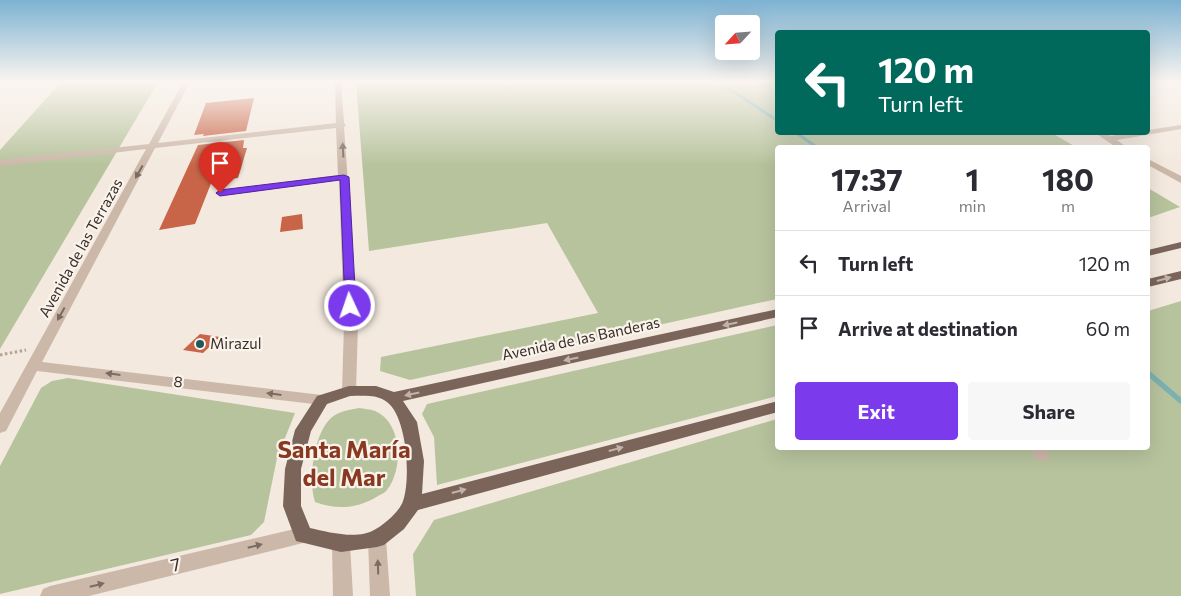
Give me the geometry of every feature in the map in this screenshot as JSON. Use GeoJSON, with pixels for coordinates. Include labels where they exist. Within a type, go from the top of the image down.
{"type":"FeatureCollection","features":[{"type":"Feature","properties":{"kind":"main road"},"geometry":{"type":"LineString","coordinates":[[1150,253],[1181,245]]}},
{"type":"Feature","properties":{"kind":"main road"},"geometry":{"type":"LineString","coordinates":[[1150,283],[1181,274]]}},
{"type":"Feature","properties":{"kind":"main road","name":"Avenida de las Banderas"},"geometry":{"type":"LineString","coordinates":[[392,398],[775,314]]}},
{"type":"Feature","properties":{"kind":"main road"},"geometry":{"type":"LineString","coordinates":[[349,391],[376,391],[392,398],[409,422],[416,461],[412,504],[397,524],[377,539],[341,544],[303,535],[292,506],[293,469],[303,430],[322,400],[349,391]]}},
{"type":"Feature","properties":{"kind":"main road"},"geometry":{"type":"LineString","coordinates":[[412,504],[775,407]]}},
{"type":"Feature","properties":{"kind":"street","name":"Avenida de las Terrazas"},"geometry":{"type":"LineString","coordinates":[[0,427],[173,110]]}},
{"type":"Feature","properties":{"kind":"street"},"geometry":{"type":"LineString","coordinates":[[341,110],[351,324],[349,391]]}},
{"type":"Feature","properties":{"kind":"street"},"geometry":{"type":"LineString","coordinates":[[0,163],[342,125]]}},
{"type":"Feature","properties":{"kind":"street"},"geometry":{"type":"LineString","coordinates":[[1150,131],[1181,127]]}},
{"type":"Feature","properties":{"kind":"street"},"geometry":{"type":"LineString","coordinates":[[1103,135],[1119,145]]}},
{"type":"Feature","properties":{"kind":"street"},"geometry":{"type":"LineString","coordinates":[[1109,139],[1130,135]]}},
{"type":"Feature","properties":{"kind":"street"},"geometry":{"type":"LineString","coordinates":[[1150,163],[1181,180]]}},
{"type":"Feature","properties":{"kind":"street"},"geometry":{"type":"LineString","coordinates":[[220,193],[344,177]]}},
{"type":"Feature","properties":{"kind":"street","name":"8"},"geometry":{"type":"LineString","coordinates":[[33,366],[322,400]]}},
{"type":"Feature","properties":{"kind":"street","name":"7"},"geometry":{"type":"LineString","coordinates":[[50,596],[303,535]]}},
{"type":"Feature","properties":{"kind":"street"},"geometry":{"type":"LineString","coordinates":[[377,539],[380,596]]}},
{"type":"Feature","properties":{"kind":"street"},"geometry":{"type":"LineString","coordinates":[[341,544],[343,596]]}},
{"type":"Feature","properties":{"kind":"path"},"geometry":{"type":"LineString","coordinates":[[0,355],[44,346]]}},
{"type":"Feature","properties":{"kind":"green space"},"geometry":{"type":"Polygon","coordinates":[[[36,110],[142,110],[0,349],[0,150],[36,110]]]}},
{"type":"Feature","properties":{"kind":"green space"},"geometry":{"type":"Polygon","coordinates":[[[358,110],[775,110],[775,135],[1055,135],[1073,145],[775,145],[775,299],[410,380],[380,371],[381,357],[598,313],[547,223],[369,251],[358,110]]]}},
{"type":"Feature","properties":{"kind":"green space"},"geometry":{"type":"Polygon","coordinates":[[[1150,189],[1180,207],[1150,217],[1150,189]]]}},
{"type":"Feature","properties":{"kind":"green space"},"geometry":{"type":"Polygon","coordinates":[[[1181,301],[1181,596],[416,596],[413,554],[434,520],[775,420],[775,450],[1150,450],[1150,310],[1181,301]]]}},
{"type":"Feature","properties":{"kind":"green space"},"geometry":{"type":"Polygon","coordinates":[[[775,325],[775,397],[437,485],[434,437],[422,414],[427,404],[775,325]]]}},
{"type":"Feature","properties":{"kind":"green space"},"geometry":{"type":"Polygon","coordinates":[[[68,378],[295,413],[277,458],[264,522],[251,535],[0,594],[0,466],[41,388],[52,381],[68,378]]]}},
{"type":"Feature","properties":{"kind":"green space"},"geometry":{"type":"Polygon","coordinates":[[[359,408],[375,411],[391,425],[398,447],[398,459],[392,481],[384,493],[355,506],[339,507],[315,502],[312,471],[316,447],[324,427],[336,414],[359,408]]]}},
{"type":"Feature","properties":{"kind":"building"},"geometry":{"type":"Polygon","coordinates":[[[203,110],[251,110],[246,131],[203,136],[204,134],[194,135],[203,110]]]}},
{"type":"Feature","properties":{"kind":"building"},"geometry":{"type":"Polygon","coordinates":[[[244,140],[243,148],[247,148],[238,178],[212,181],[195,224],[159,230],[198,145],[244,140]]]}},
{"type":"Feature","properties":{"kind":"building"},"geometry":{"type":"Polygon","coordinates":[[[302,214],[303,229],[280,232],[282,217],[302,214]]]}},
{"type":"Feature","properties":{"kind":"building"},"geometry":{"type":"Polygon","coordinates":[[[200,334],[220,337],[203,353],[183,350],[200,334]]]}},
{"type":"Feature","properties":{"kind":"waterway"},"geometry":{"type":"LineString","coordinates":[[761,110],[775,119]]}},
{"type":"Feature","properties":{"kind":"waterway"},"geometry":{"type":"LineString","coordinates":[[799,135],[814,145]]}},
{"type":"Feature","properties":{"kind":"waterway"},"geometry":{"type":"LineString","coordinates":[[1150,375],[1181,401]]}},
{"type":"Feature","properties":{"kind":"place","name":"Mirazul"},"geometry":{"type":"Point","coordinates":[200,344]}},
{"type":"Feature","properties":{"kind":"district","name":"Santa María del Mar"},"geometry":{"type":"Point","coordinates":[344,464]}},
{"type":"Feature","properties":{"kind":"route"},"geometry":{"type":"LineString","coordinates":[[220,193],[344,177],[350,306]]}}]}
